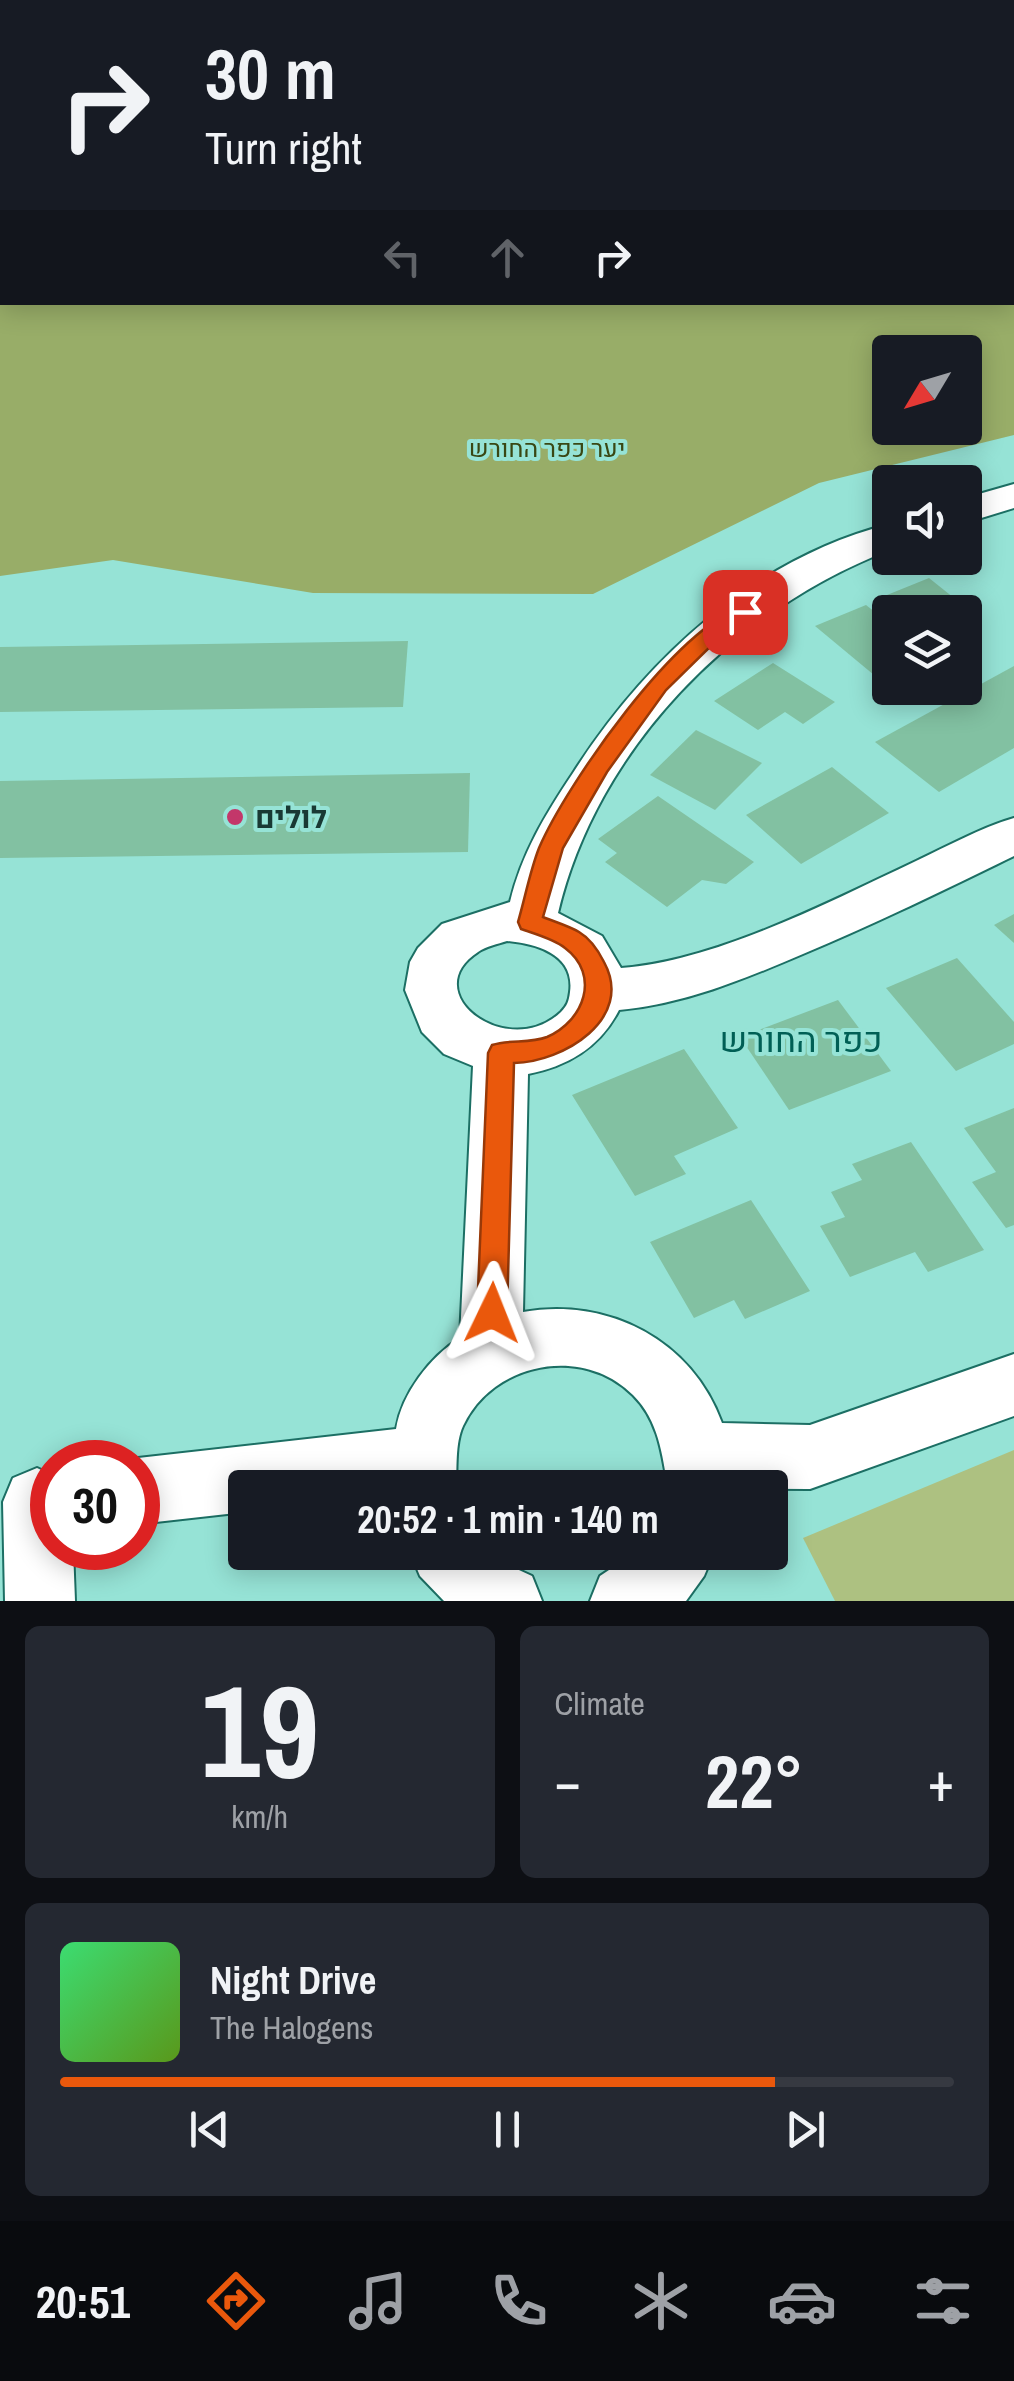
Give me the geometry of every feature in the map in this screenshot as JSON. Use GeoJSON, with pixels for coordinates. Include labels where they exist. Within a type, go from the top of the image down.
{"type":"FeatureCollection","features":[{"type":"Feature","properties":{"kind":"street"},"geometry":{"type":"LineString","coordinates":[[982,506],[1014,496]]}},
{"type":"Feature","properties":{"kind":"street"},"geometry":{"type":"LineString","coordinates":[[530,922],[551,848],[598,767],[659,685],[712,632],[809,571],[872,544]]}},
{"type":"Feature","properties":{"kind":"street"},"geometry":{"type":"LineString","coordinates":[[598,991],[658,986],[710,972],[872,904],[1014,835]]}},
{"type":"Feature","properties":{"kind":"street"},"geometry":{"type":"LineString","coordinates":[[505,921],[530,922],[572,939],[596,971],[598,991],[585,1021],[557,1044],[530,1052],[501,1053],[475,1046],[452,1032],[437,1015],[430,994],[432,973],[441,954],[468,932],[505,921]]}},
{"type":"Feature","properties":{"kind":"street"},"geometry":{"type":"LineString","coordinates":[[491,1350],[501,1053]]}},
{"type":"Feature","properties":{"kind":"street"},"geometry":{"type":"LineString","coordinates":[[422,1470],[431,1415],[455,1377],[491,1350],[533,1336],[577,1335],[621,1348],[658,1374],[687,1411],[702,1470]]}},
{"type":"Feature","properties":{"kind":"street"},"geometry":{"type":"LineString","coordinates":[[710,1470],[810,1457],[1014,1384]]}},
{"type":"Feature","properties":{"kind":"street"},"geometry":{"type":"LineString","coordinates":[[160,1490],[228,1486]]}},
{"type":"Feature","properties":{"kind":"street"},"geometry":{"type":"LineString","coordinates":[[37,1570],[40,1601]]}},
{"type":"Feature","properties":{"kind":"street"},"geometry":{"type":"LineString","coordinates":[[462,1570],[481,1589],[507,1601]]}},
{"type":"Feature","properties":{"kind":"street"},"geometry":{"type":"LineString","coordinates":[[627,1601],[667,1570]]}},
{"type":"Feature","properties":{"kind":"green space","name":"יער כפר החורש"},"geometry":{"type":"Polygon","coordinates":[[[0,305],[1014,305],[1014,435],[982,443],[982,335],[872,335],[872,445],[973,445],[892,465],[872,465],[872,470],[819,483],[593,594],[313,593],[113,560],[0,576],[0,305]]]}},
{"type":"Feature","properties":{"kind":"green space"},"geometry":{"type":"Polygon","coordinates":[[[1014,1450],[1014,1601],[835,1601],[803,1538],[1014,1450]]]}},
{"type":"Feature","properties":{"kind":"building"},"geometry":{"type":"Polygon","coordinates":[[[929,578],[950,595],[887,595],[929,578]]]}},
{"type":"Feature","properties":{"kind":"building"},"geometry":{"type":"Polygon","coordinates":[[[866,605],[872,610],[872,673],[815,626],[866,605]]]}},
{"type":"Feature","properties":{"kind":"building"},"geometry":{"type":"Polygon","coordinates":[[[408,641],[403,707],[0,712],[0,647],[408,641]]]}},
{"type":"Feature","properties":{"kind":"building"},"geometry":{"type":"Polygon","coordinates":[[[773,663],[835,702],[803,724],[785,712],[758,730],[714,701],[773,663]]]}},
{"type":"Feature","properties":{"kind":"building"},"geometry":{"type":"Polygon","coordinates":[[[1014,666],[1014,748],[939,792],[875,742],[943,705],[982,705],[982,683],[1014,666]]]}},
{"type":"Feature","properties":{"kind":"building"},"geometry":{"type":"Polygon","coordinates":[[[696,730],[762,763],[715,810],[650,775],[696,730]]]}},
{"type":"Feature","properties":{"kind":"building"},"geometry":{"type":"Polygon","coordinates":[[[832,767],[889,813],[801,864],[746,815],[832,767]]]}},
{"type":"Feature","properties":{"kind":"building","name":"לולים"},"geometry":{"type":"Polygon","coordinates":[[[470,773],[468,852],[0,858],[0,781],[470,773]]]}},
{"type":"Feature","properties":{"kind":"building"},"geometry":{"type":"Polygon","coordinates":[[[658,796],[754,862],[726,884],[702,880],[667,907],[605,862],[617,853],[598,839],[658,796]]]}},
{"type":"Feature","properties":{"kind":"building"},"geometry":{"type":"Polygon","coordinates":[[[1014,914],[1014,943],[994,925],[1014,914]]]}},
{"type":"Feature","properties":{"kind":"building"},"geometry":{"type":"Polygon","coordinates":[[[957,958],[1014,1022],[1014,1044],[956,1071],[886,988],[957,958]]]}},
{"type":"Feature","properties":{"kind":"building"},"geometry":{"type":"Polygon","coordinates":[[[838,1000],[891,1071],[789,1110],[740,1037],[838,1000]]]}},
{"type":"Feature","properties":{"kind":"building"},"geometry":{"type":"Polygon","coordinates":[[[684,1049],[738,1128],[674,1156],[686,1174],[635,1196],[572,1095],[684,1049]]]}},
{"type":"Feature","properties":{"kind":"building"},"geometry":{"type":"Polygon","coordinates":[[[1014,1108],[1014,1225],[1006,1228],[972,1182],[996,1172],[964,1128],[1014,1108]]]}},
{"type":"Feature","properties":{"kind":"building"},"geometry":{"type":"Polygon","coordinates":[[[911,1142],[984,1250],[928,1272],[915,1252],[850,1277],[820,1226],[845,1217],[831,1192],[862,1180],[852,1164],[911,1142]]]}},
{"type":"Feature","properties":{"kind":"building"},"geometry":{"type":"Polygon","coordinates":[[[751,1200],[810,1291],[745,1319],[734,1300],[694,1318],[650,1242],[751,1200]]]}},
{"type":"Feature","properties":{"kind":"place","name":"לולים"},"geometry":{"type":"Point","coordinates":[235,817]}},
{"type":"Feature","properties":{"kind":"district","name":"כפר החורש"},"geometry":{"type":"Point","coordinates":[801,1039]}},
{"type":"Feature","properties":{"kind":"route"},"geometry":{"type":"LineString","coordinates":[[492,1313],[501,1053],[530,1052],[557,1044],[578,1030],[592,1012],[598,991],[596,971],[587,954],[572,939],[530,922],[551,848],[598,767],[659,685],[712,632],[745,612]]}}]}
